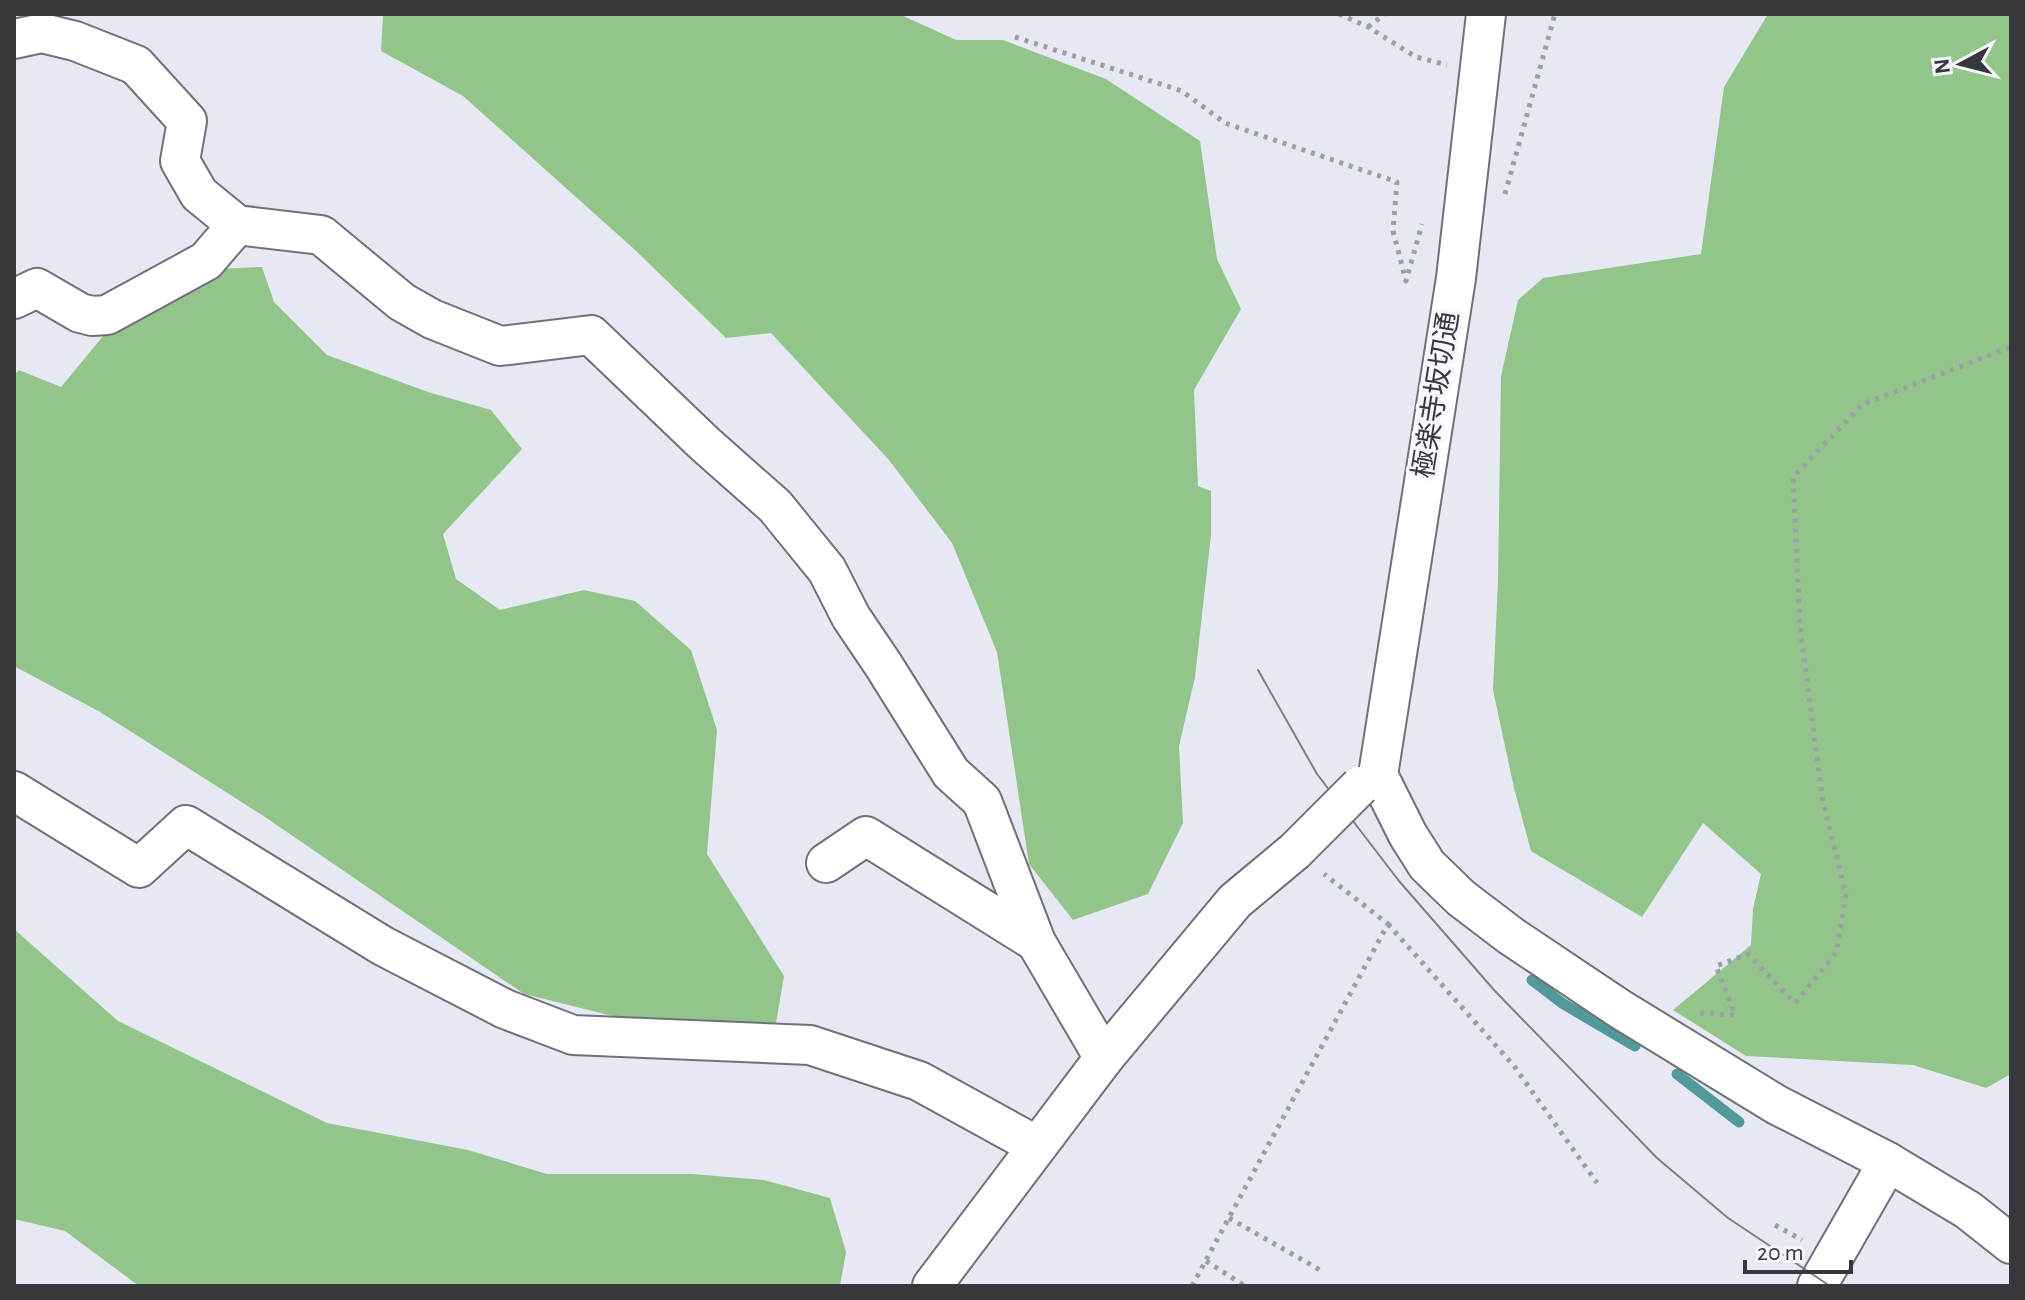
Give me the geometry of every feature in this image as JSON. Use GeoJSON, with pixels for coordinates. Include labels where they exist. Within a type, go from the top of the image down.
{"type":"FeatureCollection","features":[{"type":"Feature","properties":{"kind":"street","name":"極楽寺坂切通"},"geometry":{"type":"LineString","coordinates":[[1369,780],[1456,278],[1486,14]]}},
{"type":"Feature","properties":{"kind":"street"},"geometry":{"type":"LineString","coordinates":[[14,39],[42,33],[75,41],[136,65],[187,121],[180,161],[199,194],[237,225],[321,235],[402,302],[432,319],[500,346],[591,335],[775,506],[827,570],[851,617],[951,773],[982,801],[1036,942],[1104,1058]]}},
{"type":"Feature","properties":{"kind":"street"},"geometry":{"type":"LineString","coordinates":[[14,299],[37,288],[80,313],[107,315],[206,261],[237,225]]}},
{"type":"Feature","properties":{"kind":"street"},"geometry":{"type":"LineString","coordinates":[[932,1286],[1104,1058],[1235,901],[1369,780],[1427,865],[1461,898],[1511,936],[1620,1009],[1777,1105],[1888,1162],[1968,1210],[2011,1244]]}},
{"type":"Feature","properties":{"kind":"street"},"geometry":{"type":"LineString","coordinates":[[14,791],[139,868],[186,825],[383,946],[505,1009],[573,1035],[810,1045],[919,1081],[1037,1146]]}},
{"type":"Feature","properties":{"kind":"street"},"geometry":{"type":"LineString","coordinates":[[826,863],[866,836],[1036,942]]}},
{"type":"Feature","properties":{"kind":"street"},"geometry":{"type":"LineString","coordinates":[[1817,1286],[1888,1162]]}},
{"type":"Feature","properties":{"kind":"path"},"geometry":{"type":"LineString","coordinates":[[1339,14],[1368,27],[1416,57],[1479,72]]}},
{"type":"Feature","properties":{"kind":"path"},"geometry":{"type":"LineString","coordinates":[[1368,27],[1385,14]]}},
{"type":"Feature","properties":{"kind":"path"},"geometry":{"type":"LineString","coordinates":[[1503,200],[1555,14]]}},
{"type":"Feature","properties":{"kind":"path"},"geometry":{"type":"LineString","coordinates":[[1015,37],[1182,91],[1225,123],[1397,182],[1393,231],[1406,281],[1426,220],[1427,235]]}},
{"type":"Feature","properties":{"kind":"path"},"geometry":{"type":"LineString","coordinates":[[1692,1013],[1735,1015],[1716,966],[1748,954],[1795,1003],[1836,953],[1846,895],[1823,802],[1802,641],[1793,477],[1863,404],[2011,347]]}},
{"type":"Feature","properties":{"kind":"path"},"geometry":{"type":"LineString","coordinates":[[1308,838],[1514,1066],[1597,1183]]}},
{"type":"Feature","properties":{"kind":"path"},"geometry":{"type":"LineString","coordinates":[[1192,1286],[1388,924]]}},
{"type":"Feature","properties":{"kind":"path"},"geometry":{"type":"LineString","coordinates":[[1229,1218],[1320,1270]]}},
{"type":"Feature","properties":{"kind":"path"},"geometry":{"type":"LineString","coordinates":[[1206,1261],[1245,1286]]}},
{"type":"Feature","properties":{"kind":"green space"},"geometry":{"type":"Polygon","coordinates":[[[381,14],[899,14],[956,40],[1003,40],[1106,79],[1200,141],[1217,259],[1241,309],[1194,390],[1198,486],[1211,491],[1211,535],[1195,677],[1179,746],[1183,823],[1148,894],[1073,920],[1029,864],[997,652],[952,543],[889,460],[771,333],[726,338],[634,249],[463,96],[381,51],[381,14]]]}},
{"type":"Feature","properties":{"kind":"green space"},"geometry":{"type":"Polygon","coordinates":[[[1768,14],[2011,14],[2011,1074],[1986,1088],[1913,1065],[1746,1056],[1673,1010],[1751,945],[1753,909],[1761,874],[1703,823],[1642,917],[1531,851],[1493,690],[1501,376],[1518,300],[1543,278],[1701,254],[1724,87],[1768,14]]]}},
{"type":"Feature","properties":{"kind":"green space"},"geometry":{"type":"Polygon","coordinates":[[[262,267],[274,302],[327,355],[428,392],[491,410],[522,449],[443,534],[456,579],[500,610],[584,590],[635,601],[691,650],[717,730],[707,854],[784,976],[776,1023],[625,1019],[524,994],[262,815],[100,712],[14,666],[14,375],[19,370],[61,387],[109,329],[215,269],[262,267]]]}},
{"type":"Feature","properties":{"kind":"green space"},"geometry":{"type":"Polygon","coordinates":[[[14,929],[118,1021],[327,1123],[468,1150],[547,1174],[692,1174],[764,1180],[830,1198],[846,1252],[840,1286],[139,1286],[65,1231],[14,1219],[14,929]]]}},
{"type":"Feature","properties":{"kind":"waterway"},"geometry":{"type":"LineString","coordinates":[[1532,980],[1562,1003],[1635,1046]]}},
{"type":"Feature","properties":{"kind":"waterway"},"geometry":{"type":"LineString","coordinates":[[1677,1074],[1739,1122]]}},
{"type":"Feature","properties":{"kind":"tram line"},"geometry":{"type":"LineString","coordinates":[[1258,670],[1317,774],[1399,881],[1494,990],[1657,1158],[1728,1218],[1830,1286]]}}]}
